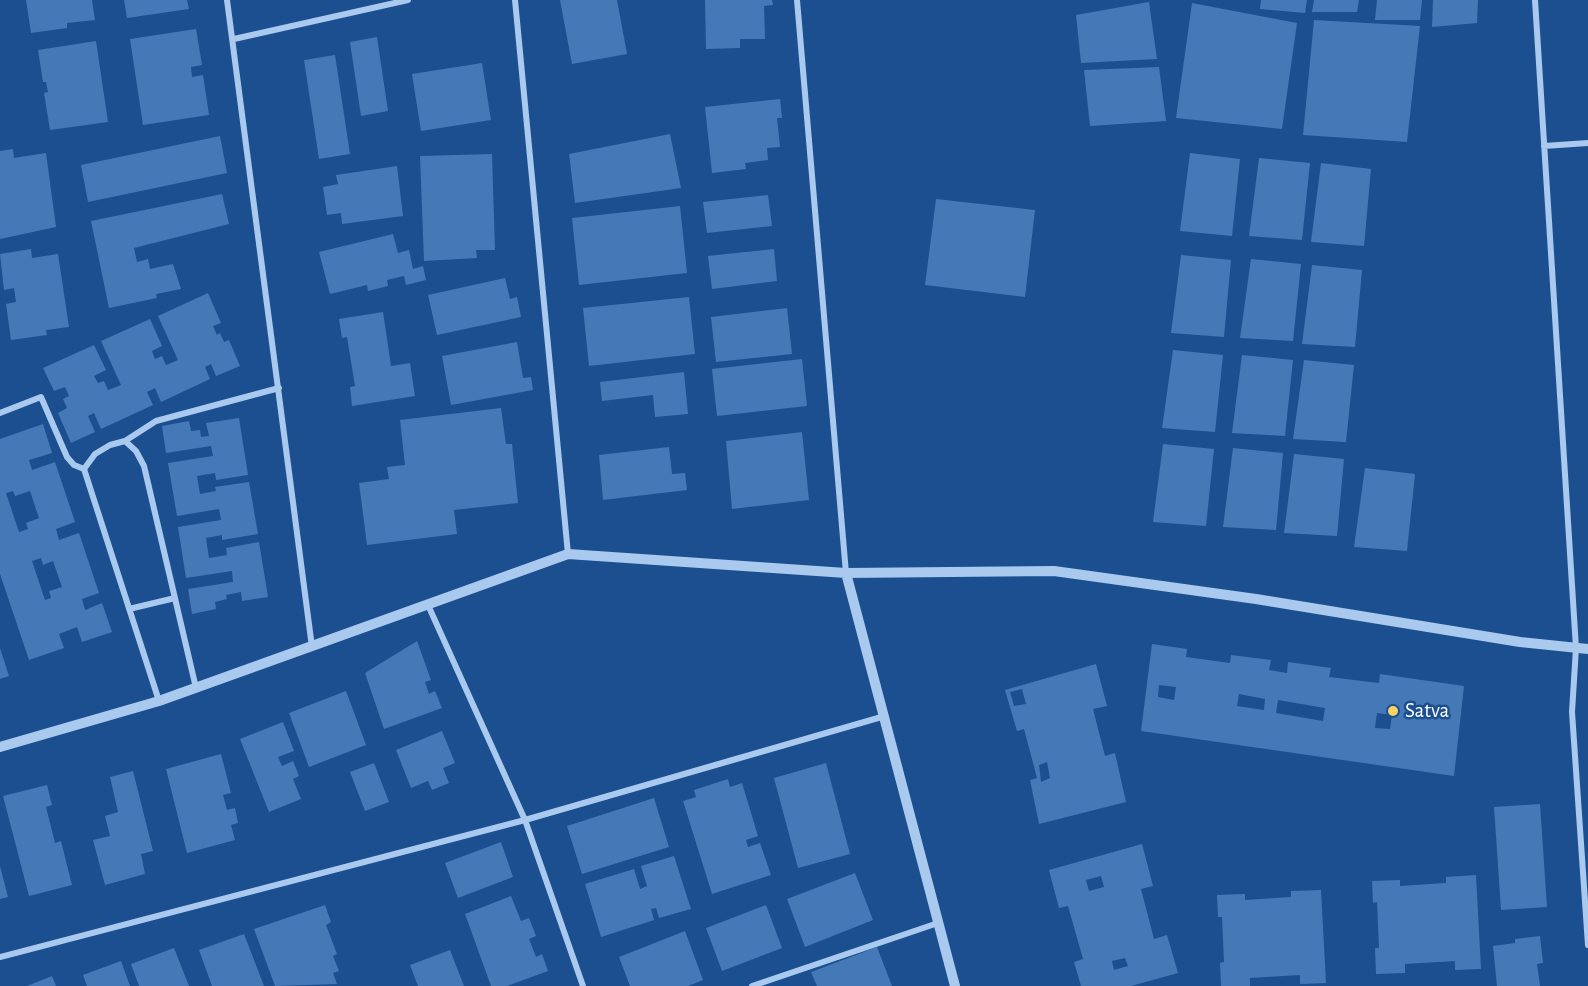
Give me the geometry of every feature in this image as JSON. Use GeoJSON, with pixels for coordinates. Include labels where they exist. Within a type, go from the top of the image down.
{"type":"FeatureCollection","features":[{"type":"Feature","properties":{"kind":"street"},"geometry":{"type":"LineString","coordinates":[[227,0],[234,39],[312,648]]}},
{"type":"Feature","properties":{"kind":"street"},"geometry":{"type":"LineString","coordinates":[[234,39],[408,0]]}},
{"type":"Feature","properties":{"kind":"street"},"geometry":{"type":"LineString","coordinates":[[515,0],[568,554]]}},
{"type":"Feature","properties":{"kind":"street"},"geometry":{"type":"LineString","coordinates":[[797,0],[846,573],[886,716],[955,986]]}},
{"type":"Feature","properties":{"kind":"street"},"geometry":{"type":"LineString","coordinates":[[1535,0],[1582,649],[1572,712],[1588,945]]}},
{"type":"Feature","properties":{"kind":"street"},"geometry":{"type":"LineString","coordinates":[[1544,146],[1588,143]]}},
{"type":"Feature","properties":{"kind":"street"},"geometry":{"type":"LineString","coordinates":[[84,469],[95,454],[110,444],[125,441],[156,421],[279,388]]}},
{"type":"Feature","properties":{"kind":"street"},"geometry":{"type":"LineString","coordinates":[[0,413],[40,397],[67,457],[74,465],[84,469]]}},
{"type":"Feature","properties":{"kind":"street"},"geometry":{"type":"LineString","coordinates":[[125,441],[135,451],[144,466],[196,687]]}},
{"type":"Feature","properties":{"kind":"street"},"geometry":{"type":"LineString","coordinates":[[84,469],[159,700]]}},
{"type":"Feature","properties":{"kind":"street"},"geometry":{"type":"LineString","coordinates":[[0,747],[159,700],[312,648],[568,554],[846,573],[1054,571],[1520,642],[1582,649]]}},
{"type":"Feature","properties":{"kind":"street"},"geometry":{"type":"LineString","coordinates":[[129,609],[175,598]]}},
{"type":"Feature","properties":{"kind":"street"},"geometry":{"type":"LineString","coordinates":[[428,605],[525,820],[583,986]]}},
{"type":"Feature","properties":{"kind":"street"},"geometry":{"type":"LineString","coordinates":[[0,957],[525,820],[886,716]]}},
{"type":"Feature","properties":{"kind":"street"},"geometry":{"type":"LineString","coordinates":[[752,986],[938,923]]}},
{"type":"Feature","properties":{"kind":"building"},"geometry":{"type":"Polygon","coordinates":[[[26,0],[92,0],[95,20],[67,23],[67,28],[31,33],[26,0]]]}},
{"type":"Feature","properties":{"kind":"building"},"geometry":{"type":"Polygon","coordinates":[[[124,0],[187,0],[189,9],[127,18],[124,0]]]}},
{"type":"Feature","properties":{"kind":"building"},"geometry":{"type":"Polygon","coordinates":[[[560,0],[617,0],[627,54],[572,64],[560,0]]]}},
{"type":"Feature","properties":{"kind":"building"},"geometry":{"type":"Polygon","coordinates":[[[705,0],[772,0],[773,5],[764,6],[765,39],[740,39],[740,48],[706,49],[705,0]]]}},
{"type":"Feature","properties":{"kind":"building"},"geometry":{"type":"Polygon","coordinates":[[[1261,0],[1307,0],[1305,13],[1260,9],[1261,0]]]}},
{"type":"Feature","properties":{"kind":"building"},"geometry":{"type":"Polygon","coordinates":[[[1314,0],[1359,0],[1357,12],[1312,12],[1314,0]]]}},
{"type":"Feature","properties":{"kind":"building"},"geometry":{"type":"Polygon","coordinates":[[[1377,0],[1422,0],[1420,20],[1375,20],[1377,0]]]}},
{"type":"Feature","properties":{"kind":"building"},"geometry":{"type":"Polygon","coordinates":[[[1433,0],[1478,0],[1477,23],[1432,27],[1433,0]]]}},
{"type":"Feature","properties":{"kind":"building"},"geometry":{"type":"Polygon","coordinates":[[[1149,2],[1157,59],[1081,63],[1076,15],[1149,2]]]}},
{"type":"Feature","properties":{"kind":"building"},"geometry":{"type":"Polygon","coordinates":[[[1192,3],[1297,23],[1282,129],[1176,118],[1192,3]]]}},
{"type":"Feature","properties":{"kind":"building"},"geometry":{"type":"Polygon","coordinates":[[[1314,20],[1420,26],[1407,142],[1303,135],[1314,20]]]}},
{"type":"Feature","properties":{"kind":"building"},"geometry":{"type":"Polygon","coordinates":[[[196,29],[202,65],[191,67],[192,77],[203,75],[209,115],[143,125],[130,39],[196,29]]]}},
{"type":"Feature","properties":{"kind":"building"},"geometry":{"type":"Polygon","coordinates":[[[377,37],[388,111],[361,116],[350,42],[377,37]]]}},
{"type":"Feature","properties":{"kind":"building"},"geometry":{"type":"Polygon","coordinates":[[[96,41],[108,122],[50,130],[44,93],[48,92],[46,82],[43,82],[38,50],[96,41]]]}},
{"type":"Feature","properties":{"kind":"building"},"geometry":{"type":"Polygon","coordinates":[[[335,55],[350,154],[319,159],[304,60],[335,55]]]}},
{"type":"Feature","properties":{"kind":"building"},"geometry":{"type":"Polygon","coordinates":[[[482,63],[491,120],[421,131],[412,74],[482,63]]]}},
{"type":"Feature","properties":{"kind":"building"},"geometry":{"type":"Polygon","coordinates":[[[1159,67],[1166,121],[1090,126],[1084,70],[1159,67]]]}},
{"type":"Feature","properties":{"kind":"building"},"geometry":{"type":"Polygon","coordinates":[[[780,99],[782,118],[777,118],[780,147],[767,148],[768,160],[745,163],[746,169],[712,173],[705,107],[780,99]]]}},
{"type":"Feature","properties":{"kind":"building"},"geometry":{"type":"Polygon","coordinates":[[[670,134],[681,188],[575,203],[569,154],[670,134]]]}},
{"type":"Feature","properties":{"kind":"building"},"geometry":{"type":"Polygon","coordinates":[[[220,136],[227,173],[88,202],[81,165],[220,136]]]}},
{"type":"Feature","properties":{"kind":"building"},"geometry":{"type":"Polygon","coordinates":[[[13,149],[14,158],[46,153],[56,227],[0,239],[0,151],[13,149]]]}},
{"type":"Feature","properties":{"kind":"building"},"geometry":{"type":"Polygon","coordinates":[[[1190,153],[1240,159],[1232,236],[1180,231],[1190,153]]]}},
{"type":"Feature","properties":{"kind":"building"},"geometry":{"type":"Polygon","coordinates":[[[492,154],[495,250],[476,250],[477,258],[424,261],[420,156],[492,154]]]}},
{"type":"Feature","properties":{"kind":"building"},"geometry":{"type":"Polygon","coordinates":[[[1259,158],[1310,163],[1302,240],[1249,236],[1259,158]]]}},
{"type":"Feature","properties":{"kind":"building"},"geometry":{"type":"Polygon","coordinates":[[[1321,163],[1371,169],[1364,246],[1311,242],[1321,163]]]}},
{"type":"Feature","properties":{"kind":"building"},"geometry":{"type":"Polygon","coordinates":[[[397,166],[403,216],[342,224],[341,213],[327,215],[323,187],[338,184],[336,175],[397,166]]]}},
{"type":"Feature","properties":{"kind":"building"},"geometry":{"type":"Polygon","coordinates":[[[222,194],[229,224],[134,248],[137,262],[148,259],[150,269],[173,264],[181,289],[156,294],[157,298],[109,308],[91,221],[222,194]]]}},
{"type":"Feature","properties":{"kind":"building"},"geometry":{"type":"Polygon","coordinates":[[[768,195],[772,226],[707,233],[703,202],[768,195]]]}},
{"type":"Feature","properties":{"kind":"building"},"geometry":{"type":"Polygon","coordinates":[[[936,199],[1035,210],[1025,297],[925,285],[936,199]]]}},
{"type":"Feature","properties":{"kind":"building"},"geometry":{"type":"Polygon","coordinates":[[[680,206],[687,273],[579,285],[572,218],[680,206]]]}},
{"type":"Feature","properties":{"kind":"building"},"geometry":{"type":"Polygon","coordinates":[[[393,234],[398,253],[409,250],[413,269],[423,266],[426,280],[406,285],[404,276],[387,280],[388,286],[368,291],[367,285],[330,294],[319,252],[393,234]]]}},
{"type":"Feature","properties":{"kind":"building"},"geometry":{"type":"Polygon","coordinates":[[[31,249],[32,258],[58,254],[69,327],[46,330],[47,335],[11,340],[6,304],[16,302],[14,288],[4,290],[0,254],[31,249]]]}},
{"type":"Feature","properties":{"kind":"building"},"geometry":{"type":"Polygon","coordinates":[[[774,249],[777,281],[712,289],[708,256],[774,249]]]}},
{"type":"Feature","properties":{"kind":"building"},"geometry":{"type":"Polygon","coordinates":[[[1181,255],[1231,260],[1224,337],[1171,333],[1181,255]]]}},
{"type":"Feature","properties":{"kind":"building"},"geometry":{"type":"Polygon","coordinates":[[[1251,259],[1301,264],[1293,341],[1240,338],[1251,259]]]}},
{"type":"Feature","properties":{"kind":"building"},"geometry":{"type":"Polygon","coordinates":[[[1312,265],[1362,270],[1355,347],[1302,344],[1312,265]]]}},
{"type":"Feature","properties":{"kind":"building"},"geometry":{"type":"Polygon","coordinates":[[[505,278],[510,299],[517,297],[521,317],[437,335],[428,295],[505,278]]]}},
{"type":"Feature","properties":{"kind":"building"},"geometry":{"type":"Polygon","coordinates":[[[208,293],[221,323],[213,326],[217,335],[220,333],[224,342],[229,340],[240,366],[216,376],[211,364],[205,367],[210,379],[161,402],[155,388],[147,392],[153,405],[101,429],[94,413],[88,416],[95,432],[71,443],[58,413],[67,408],[63,399],[69,396],[65,387],[54,391],[43,368],[94,345],[106,370],[94,376],[98,383],[104,381],[108,390],[121,385],[101,341],[150,319],[162,346],[152,351],[155,359],[162,356],[166,365],[178,360],[158,316],[208,293]]]}},
{"type":"Feature","properties":{"kind":"building"},"geometry":{"type":"Polygon","coordinates":[[[689,297],[695,354],[589,366],[583,308],[689,297]]]}},
{"type":"Feature","properties":{"kind":"building"},"geometry":{"type":"Polygon","coordinates":[[[787,308],[792,354],[716,362],[711,317],[787,308]]]}},
{"type":"Feature","properties":{"kind":"building"},"geometry":{"type":"Polygon","coordinates":[[[383,312],[391,366],[410,363],[415,396],[352,406],[350,387],[355,386],[347,337],[342,338],[339,319],[383,312]]]}},
{"type":"Feature","properties":{"kind":"building"},"geometry":{"type":"Polygon","coordinates":[[[517,342],[523,378],[531,377],[533,390],[451,405],[442,356],[517,342]]]}},
{"type":"Feature","properties":{"kind":"building"},"geometry":{"type":"Polygon","coordinates":[[[1173,350],[1223,355],[1215,432],[1162,428],[1173,350]]]}},
{"type":"Feature","properties":{"kind":"building"},"geometry":{"type":"Polygon","coordinates":[[[1242,355],[1293,360],[1285,436],[1232,433],[1242,355]]]}},
{"type":"Feature","properties":{"kind":"building"},"geometry":{"type":"Polygon","coordinates":[[[802,359],[807,406],[717,416],[712,369],[802,359]]]}},
{"type":"Feature","properties":{"kind":"building"},"geometry":{"type":"Polygon","coordinates":[[[1304,360],[1354,365],[1346,442],[1293,439],[1304,360]]]}},
{"type":"Feature","properties":{"kind":"building"},"geometry":{"type":"Polygon","coordinates":[[[684,372],[688,414],[655,417],[653,395],[602,401],[600,382],[684,372]]]}},
{"type":"Feature","properties":{"kind":"building"},"geometry":{"type":"Polygon","coordinates":[[[501,408],[506,444],[512,444],[518,503],[454,510],[457,534],[367,545],[359,483],[389,479],[387,467],[405,465],[400,420],[501,408]]]}},
{"type":"Feature","properties":{"kind":"building"},"geometry":{"type":"Polygon","coordinates":[[[239,418],[248,475],[216,480],[215,473],[197,476],[200,494],[216,491],[215,487],[249,482],[258,534],[222,540],[222,535],[206,538],[209,558],[227,555],[226,548],[259,542],[268,597],[242,601],[241,592],[226,595],[227,599],[215,602],[216,609],[192,614],[188,589],[233,582],[232,571],[186,578],[178,527],[221,520],[219,509],[177,516],[168,463],[213,456],[211,446],[166,453],[162,426],[189,421],[191,431],[200,430],[201,437],[209,436],[206,423],[239,418]]]}},
{"type":"Feature","properties":{"kind":"building"},"geometry":{"type":"Polygon","coordinates":[[[43,424],[52,453],[29,460],[32,470],[55,462],[75,522],[56,529],[59,540],[79,533],[99,593],[82,599],[85,610],[102,603],[112,632],[82,642],[77,627],[59,634],[64,648],[29,660],[0,574],[0,439],[43,424]],[[13,491],[6,493],[19,532],[28,529],[26,523],[39,518],[30,491],[15,496],[13,491]],[[41,558],[32,561],[45,600],[51,598],[49,591],[62,587],[53,561],[43,565],[41,558]]]}},
{"type":"Feature","properties":{"kind":"building"},"geometry":{"type":"Polygon","coordinates":[[[802,432],[809,500],[732,509],[726,441],[802,432]]]}},
{"type":"Feature","properties":{"kind":"building"},"geometry":{"type":"Polygon","coordinates":[[[1163,444],[1214,449],[1206,526],[1153,522],[1163,444]]]}},
{"type":"Feature","properties":{"kind":"building"},"geometry":{"type":"Polygon","coordinates":[[[669,447],[672,474],[685,473],[687,490],[603,500],[599,455],[669,447]]]}},
{"type":"Feature","properties":{"kind":"building"},"geometry":{"type":"Polygon","coordinates":[[[1233,448],[1283,453],[1276,530],[1223,527],[1233,448]]]}},
{"type":"Feature","properties":{"kind":"building"},"geometry":{"type":"Polygon","coordinates":[[[1294,454],[1344,459],[1337,536],[1284,533],[1294,454]]]}},
{"type":"Feature","properties":{"kind":"building"},"geometry":{"type":"Polygon","coordinates":[[[1365,468],[1415,474],[1407,551],[1354,547],[1365,468]]]}},
{"type":"Feature","properties":{"kind":"building"},"geometry":{"type":"Polygon","coordinates":[[[417,641],[431,680],[425,682],[429,694],[435,691],[442,708],[384,729],[365,673],[417,641]]]}},
{"type":"Feature","properties":{"kind":"building","name":"Satva"},"geometry":{"type":"Polygon","coordinates":[[[1152,644],[1187,649],[1186,657],[1230,663],[1231,655],[1271,660],[1269,670],[1287,673],[1288,662],[1331,668],[1329,677],[1379,683],[1380,674],[1464,686],[1454,776],[1141,731],[1152,644]],[[1159,685],[1158,697],[1174,700],[1176,687],[1159,685]],[[1239,694],[1237,706],[1264,710],[1265,699],[1239,694]],[[1278,700],[1276,713],[1323,721],[1325,708],[1278,700]],[[1377,713],[1375,728],[1390,729],[1392,715],[1377,713]]]}},
{"type":"Feature","properties":{"kind":"building"},"geometry":{"type":"Polygon","coordinates":[[[0,648],[9,676],[0,679],[0,648]]]}},
{"type":"Feature","properties":{"kind":"building"},"geometry":{"type":"Polygon","coordinates":[[[1096,664],[1107,706],[1093,709],[1105,756],[1115,753],[1126,802],[1039,824],[1030,780],[1037,778],[1024,729],[1017,731],[1005,690],[1096,664]],[[1022,689],[1010,692],[1014,706],[1026,704],[1022,689]],[[1047,762],[1039,765],[1041,782],[1050,778],[1047,762]]]}},
{"type":"Feature","properties":{"kind":"building"},"geometry":{"type":"Polygon","coordinates":[[[346,691],[366,745],[309,767],[289,713],[346,691]]]}},
{"type":"Feature","properties":{"kind":"building"},"geometry":{"type":"Polygon","coordinates":[[[283,722],[294,751],[278,757],[282,766],[293,761],[299,776],[293,779],[301,799],[269,812],[240,739],[283,722]]]}},
{"type":"Feature","properties":{"kind":"building"},"geometry":{"type":"Polygon","coordinates":[[[442,731],[455,763],[443,768],[449,783],[432,790],[428,781],[411,788],[396,750],[442,731]]]}},
{"type":"Feature","properties":{"kind":"building"},"geometry":{"type":"Polygon","coordinates":[[[221,754],[231,793],[223,795],[227,810],[235,808],[238,823],[231,825],[235,840],[187,853],[166,769],[221,754]]]}},
{"type":"Feature","properties":{"kind":"building"},"geometry":{"type":"Polygon","coordinates":[[[374,763],[389,802],[365,811],[350,772],[374,763]]]}},
{"type":"Feature","properties":{"kind":"building"},"geometry":{"type":"Polygon","coordinates":[[[826,763],[850,854],[798,868],[774,778],[826,763]]]}},
{"type":"Feature","properties":{"kind":"building"},"geometry":{"type":"Polygon","coordinates":[[[133,771],[153,851],[141,854],[145,874],[105,885],[93,840],[110,836],[105,816],[118,812],[110,777],[133,771]]]}},
{"type":"Feature","properties":{"kind":"building"},"geometry":{"type":"Polygon","coordinates":[[[728,779],[730,787],[742,783],[758,836],[746,840],[748,847],[760,843],[771,875],[712,894],[683,801],[696,797],[694,790],[728,779]]]}},
{"type":"Feature","properties":{"kind":"building"},"geometry":{"type":"Polygon","coordinates":[[[47,785],[52,805],[46,807],[55,843],[61,841],[72,885],[29,896],[3,796],[47,785]]]}},
{"type":"Feature","properties":{"kind":"building"},"geometry":{"type":"Polygon","coordinates":[[[654,798],[669,847],[582,874],[567,826],[654,798]]]}},
{"type":"Feature","properties":{"kind":"building"},"geometry":{"type":"Polygon","coordinates":[[[1540,804],[1547,907],[1501,910],[1494,807],[1540,804]]]}},
{"type":"Feature","properties":{"kind":"building"},"geometry":{"type":"Polygon","coordinates":[[[501,842],[513,877],[458,898],[445,863],[501,842]]]}},
{"type":"Feature","properties":{"kind":"building"},"geometry":{"type":"Polygon","coordinates":[[[1142,844],[1153,886],[1141,889],[1154,939],[1167,935],[1178,973],[1131,986],[1081,986],[1074,962],[1083,959],[1068,906],[1059,908],[1049,870],[1142,844]],[[1101,876],[1086,880],[1089,891],[1104,887],[1101,876]],[[1125,958],[1112,961],[1114,970],[1128,966],[1125,958]]]}},
{"type":"Feature","properties":{"kind":"building"},"geometry":{"type":"Polygon","coordinates":[[[674,856],[691,909],[659,918],[656,908],[651,909],[654,920],[601,937],[585,884],[634,869],[640,889],[647,886],[641,866],[674,856]]]}},
{"type":"Feature","properties":{"kind":"building"},"geometry":{"type":"Polygon","coordinates":[[[0,866],[8,897],[0,899],[0,866]]]}},
{"type":"Feature","properties":{"kind":"building"},"geometry":{"type":"Polygon","coordinates":[[[855,873],[873,920],[805,947],[787,899],[855,873]]]}},
{"type":"Feature","properties":{"kind":"building"},"geometry":{"type":"Polygon","coordinates":[[[1476,875],[1481,969],[1455,970],[1455,961],[1405,964],[1405,973],[1376,974],[1375,948],[1379,948],[1377,902],[1373,903],[1372,881],[1400,880],[1400,886],[1446,883],[1446,877],[1476,875]]]}},
{"type":"Feature","properties":{"kind":"building"},"geometry":{"type":"Polygon","coordinates":[[[1321,890],[1326,983],[1300,984],[1300,975],[1250,978],[1250,986],[1221,986],[1220,963],[1224,962],[1222,917],[1218,917],[1217,895],[1245,894],[1245,900],[1291,897],[1291,891],[1321,890]]]}},
{"type":"Feature","properties":{"kind":"building"},"geometry":{"type":"Polygon","coordinates":[[[511,896],[521,921],[529,918],[536,936],[529,939],[536,957],[542,954],[548,971],[507,986],[491,986],[465,914],[511,896]]]}},
{"type":"Feature","properties":{"kind":"building"},"geometry":{"type":"Polygon","coordinates":[[[325,905],[331,922],[326,925],[337,954],[333,956],[339,971],[333,973],[337,984],[275,986],[254,929],[325,905]]]}},
{"type":"Feature","properties":{"kind":"building"},"geometry":{"type":"Polygon","coordinates":[[[766,905],[782,948],[722,971],[706,928],[766,905]]]}},
{"type":"Feature","properties":{"kind":"building"},"geometry":{"type":"Polygon","coordinates":[[[685,931],[703,980],[688,986],[630,986],[619,957],[685,931]]]}},
{"type":"Feature","properties":{"kind":"building"},"geometry":{"type":"Polygon","coordinates":[[[244,934],[264,986],[212,986],[199,950],[244,934]]]}},
{"type":"Feature","properties":{"kind":"building"},"geometry":{"type":"Polygon","coordinates":[[[1540,936],[1543,963],[1537,964],[1540,986],[1497,986],[1493,946],[1515,943],[1515,939],[1540,936]]]}},
{"type":"Feature","properties":{"kind":"building"},"geometry":{"type":"Polygon","coordinates":[[[877,947],[892,986],[817,986],[811,972],[877,947]]]}},
{"type":"Feature","properties":{"kind":"building"},"geometry":{"type":"Polygon","coordinates":[[[174,948],[189,986],[139,986],[131,964],[174,948]]]}},
{"type":"Feature","properties":{"kind":"building"},"geometry":{"type":"Polygon","coordinates":[[[450,950],[464,986],[418,986],[410,965],[450,950]]]}},
{"type":"Feature","properties":{"kind":"building"},"geometry":{"type":"Polygon","coordinates":[[[121,961],[130,986],[87,986],[83,975],[121,961]]]}},
{"type":"Feature","properties":{"kind":"building"},"geometry":{"type":"Polygon","coordinates":[[[52,976],[56,986],[27,986],[52,976]]]}},
{"type":"Feature","properties":{"kind":"place","name":"Satva"},"geometry":{"type":"Point","coordinates":[1393,711]}}]}
